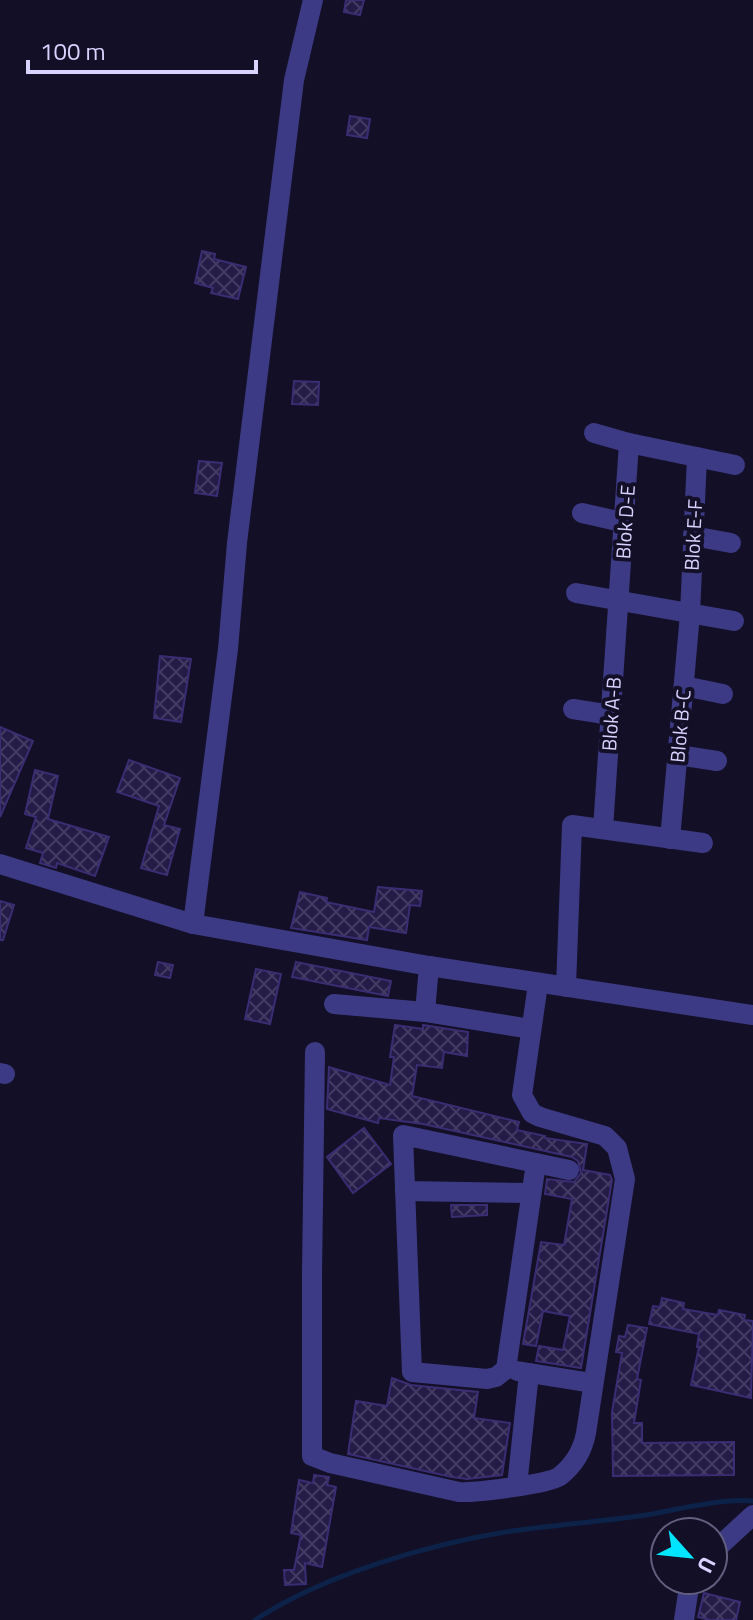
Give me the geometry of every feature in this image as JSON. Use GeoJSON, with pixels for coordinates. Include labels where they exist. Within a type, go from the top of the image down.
{"type":"FeatureCollection","features":[{"type":"Feature","properties":{"kind":"street"},"geometry":{"type":"LineString","coordinates":[[193,924],[294,80],[313,0]]}},
{"type":"Feature","properties":{"kind":"street"},"geometry":{"type":"LineString","coordinates":[[594,433],[735,465]]}},
{"type":"Feature","properties":{"kind":"street","name":"Blok D-E"},"geometry":{"type":"LineString","coordinates":[[618,600],[626,523],[629,443]]}},
{"type":"Feature","properties":{"kind":"street","name":"Blok E-F"},"geometry":{"type":"LineString","coordinates":[[690,614],[697,457]]}},
{"type":"Feature","properties":{"kind":"street"},"geometry":{"type":"LineString","coordinates":[[582,513],[626,523]]}},
{"type":"Feature","properties":{"kind":"street"},"geometry":{"type":"LineString","coordinates":[[693,536],[731,543]]}},
{"type":"Feature","properties":{"kind":"street"},"geometry":{"type":"LineString","coordinates":[[576,593],[734,621]]}},
{"type":"Feature","properties":{"kind":"street","name":"Blok A-B"},"geometry":{"type":"LineString","coordinates":[[603,829],[618,600]]}},
{"type":"Feature","properties":{"kind":"street","name":"Blok B-C"},"geometry":{"type":"LineString","coordinates":[[670,839],[690,614]]}},
{"type":"Feature","properties":{"kind":"street"},"geometry":{"type":"LineString","coordinates":[[684,686],[723,694]]}},
{"type":"Feature","properties":{"kind":"street"},"geometry":{"type":"LineString","coordinates":[[573,709],[611,715]]}},
{"type":"Feature","properties":{"kind":"street"},"geometry":{"type":"LineString","coordinates":[[678,755],[717,761]]}},
{"type":"Feature","properties":{"kind":"street"},"geometry":{"type":"LineString","coordinates":[[566,987],[572,825],[703,843]]}},
{"type":"Feature","properties":{"kind":"street"},"geometry":{"type":"LineString","coordinates":[[0,864],[193,924],[538,984],[753,1015]]}},
{"type":"Feature","properties":{"kind":"street"},"geometry":{"type":"LineString","coordinates":[[425,1012],[429,966]]}},
{"type":"Feature","properties":{"kind":"street"},"geometry":{"type":"LineString","coordinates":[[315,1052],[312,1456],[330,1463],[459,1492],[474,1493],[558,1479],[577,1458],[586,1433],[625,1179],[617,1148],[605,1136],[540,1117],[527,1106],[522,1095],[538,984]]}},
{"type":"Feature","properties":{"kind":"street"},"geometry":{"type":"LineString","coordinates":[[334,1004],[425,1012],[531,1029]]}},
{"type":"Feature","properties":{"kind":"street"},"geometry":{"type":"LineString","coordinates":[[536,1163],[506,1369],[496,1377],[487,1379],[412,1372],[403,1135],[536,1163],[569,1170]]}},
{"type":"Feature","properties":{"kind":"street"},"geometry":{"type":"LineString","coordinates":[[405,1191],[531,1193]]}},
{"type":"Feature","properties":{"kind":"street"},"geometry":{"type":"LineString","coordinates":[[506,1369],[592,1383]]}},
{"type":"Feature","properties":{"kind":"street"},"geometry":{"type":"LineString","coordinates":[[517,1486],[529,1373]]}},
{"type":"Feature","properties":{"kind":"street"},"geometry":{"type":"LineString","coordinates":[[729,1537],[753,1515]]}},
{"type":"Feature","properties":{"kind":"street"},"geometry":{"type":"LineString","coordinates":[[684,1620],[688,1596]]}},
{"type":"Feature","properties":{"kind":"building"},"geometry":{"type":"Polygon","coordinates":[[[346,0],[364,0],[360,15],[344,12],[346,0]]]}},
{"type":"Feature","properties":{"kind":"building"},"geometry":{"type":"Polygon","coordinates":[[[350,116],[370,119],[367,138],[347,135],[350,116]]]}},
{"type":"Feature","properties":{"kind":"building"},"geometry":{"type":"Polygon","coordinates":[[[202,251],[215,254],[214,259],[246,267],[238,299],[211,293],[213,288],[195,283],[202,251]]]}},
{"type":"Feature","properties":{"kind":"building"},"geometry":{"type":"Polygon","coordinates":[[[294,381],[319,382],[318,405],[292,404],[294,381]]]}},
{"type":"Feature","properties":{"kind":"building"},"geometry":{"type":"Polygon","coordinates":[[[199,461],[222,463],[217,496],[195,493],[199,461]]]}},
{"type":"Feature","properties":{"kind":"building"},"geometry":{"type":"Polygon","coordinates":[[[160,656],[191,659],[181,722],[154,718],[160,656]]]}},
{"type":"Feature","properties":{"kind":"building"},"geometry":{"type":"Polygon","coordinates":[[[0,727],[33,741],[0,817],[0,727]]]}},
{"type":"Feature","properties":{"kind":"building"},"geometry":{"type":"Polygon","coordinates":[[[129,760],[180,778],[164,825],[180,829],[167,875],[141,868],[159,806],[117,792],[129,760]]]}},
{"type":"Feature","properties":{"kind":"building"},"geometry":{"type":"Polygon","coordinates":[[[35,770],[58,776],[48,819],[109,837],[95,876],[57,863],[56,868],[40,863],[43,853],[26,848],[36,817],[25,814],[35,770]]]}},
{"type":"Feature","properties":{"kind":"building"},"geometry":{"type":"Polygon","coordinates":[[[378,887],[422,891],[420,906],[410,905],[406,933],[369,927],[367,940],[291,928],[300,892],[327,898],[326,902],[374,912],[378,887]]]}},
{"type":"Feature","properties":{"kind":"building"},"geometry":{"type":"Polygon","coordinates":[[[0,901],[14,905],[3,940],[0,940],[0,901]]]}},
{"type":"Feature","properties":{"kind":"building"},"geometry":{"type":"Polygon","coordinates":[[[158,962],[173,965],[170,978],[155,975],[158,962]]]}},
{"type":"Feature","properties":{"kind":"building"},"geometry":{"type":"Polygon","coordinates":[[[296,962],[391,981],[388,996],[292,977],[296,962]]]}},
{"type":"Feature","properties":{"kind":"building"},"geometry":{"type":"Polygon","coordinates":[[[256,969],[281,974],[270,1024],[245,1019],[256,969]]]}},
{"type":"Feature","properties":{"kind":"building"},"geometry":{"type":"Polygon","coordinates":[[[395,1025],[423,1029],[423,1025],[468,1032],[467,1056],[444,1052],[442,1068],[417,1065],[412,1096],[519,1122],[517,1130],[545,1138],[587,1144],[583,1170],[610,1175],[612,1180],[581,1368],[536,1361],[539,1346],[563,1350],[570,1316],[543,1311],[536,1346],[523,1344],[541,1242],[564,1245],[572,1199],[545,1194],[547,1179],[574,1182],[581,1173],[578,1161],[572,1157],[423,1124],[379,1118],[378,1123],[327,1109],[329,1067],[390,1085],[395,1025]]]}},
{"type":"Feature","properties":{"kind":"building"},"geometry":{"type":"Polygon","coordinates":[[[364,1128],[391,1164],[353,1193],[327,1157],[364,1128]]]}},
{"type":"Feature","properties":{"kind":"building"},"geometry":{"type":"Polygon","coordinates":[[[451,1205],[487,1205],[487,1215],[452,1217],[451,1205]]]}},
{"type":"Feature","properties":{"kind":"building"},"geometry":{"type":"Polygon","coordinates":[[[662,1298],[684,1303],[683,1309],[718,1315],[719,1310],[745,1315],[744,1320],[753,1321],[751,1398],[691,1385],[699,1334],[649,1324],[653,1306],[660,1307],[662,1298]]]}},
{"type":"Feature","properties":{"kind":"building"},"geometry":{"type":"Polygon","coordinates":[[[628,1325],[647,1328],[637,1379],[641,1380],[634,1423],[642,1423],[642,1443],[734,1442],[734,1475],[613,1476],[612,1412],[622,1353],[616,1352],[619,1336],[625,1337],[628,1325]]]}},
{"type":"Feature","properties":{"kind":"building"},"geometry":{"type":"Polygon","coordinates":[[[392,1378],[411,1385],[478,1392],[474,1418],[510,1423],[502,1475],[467,1479],[452,1477],[348,1454],[356,1401],[387,1406],[392,1378]]]}},
{"type":"Feature","properties":{"kind":"building"},"geometry":{"type":"Polygon","coordinates":[[[314,1475],[329,1477],[327,1485],[336,1487],[322,1567],[305,1563],[306,1584],[285,1585],[284,1570],[294,1570],[301,1535],[291,1533],[299,1480],[313,1483],[314,1475]]]}},
{"type":"Feature","properties":{"kind":"building"},"geometry":{"type":"Polygon","coordinates":[[[703,1596],[740,1602],[736,1620],[698,1617],[703,1596]]]}},
{"type":"Feature","properties":{"kind":"waterway"},"geometry":{"type":"LineString","coordinates":[[255,1620],[345,1575],[447,1544],[512,1531],[639,1516],[711,1503],[753,1501]]}}]}
